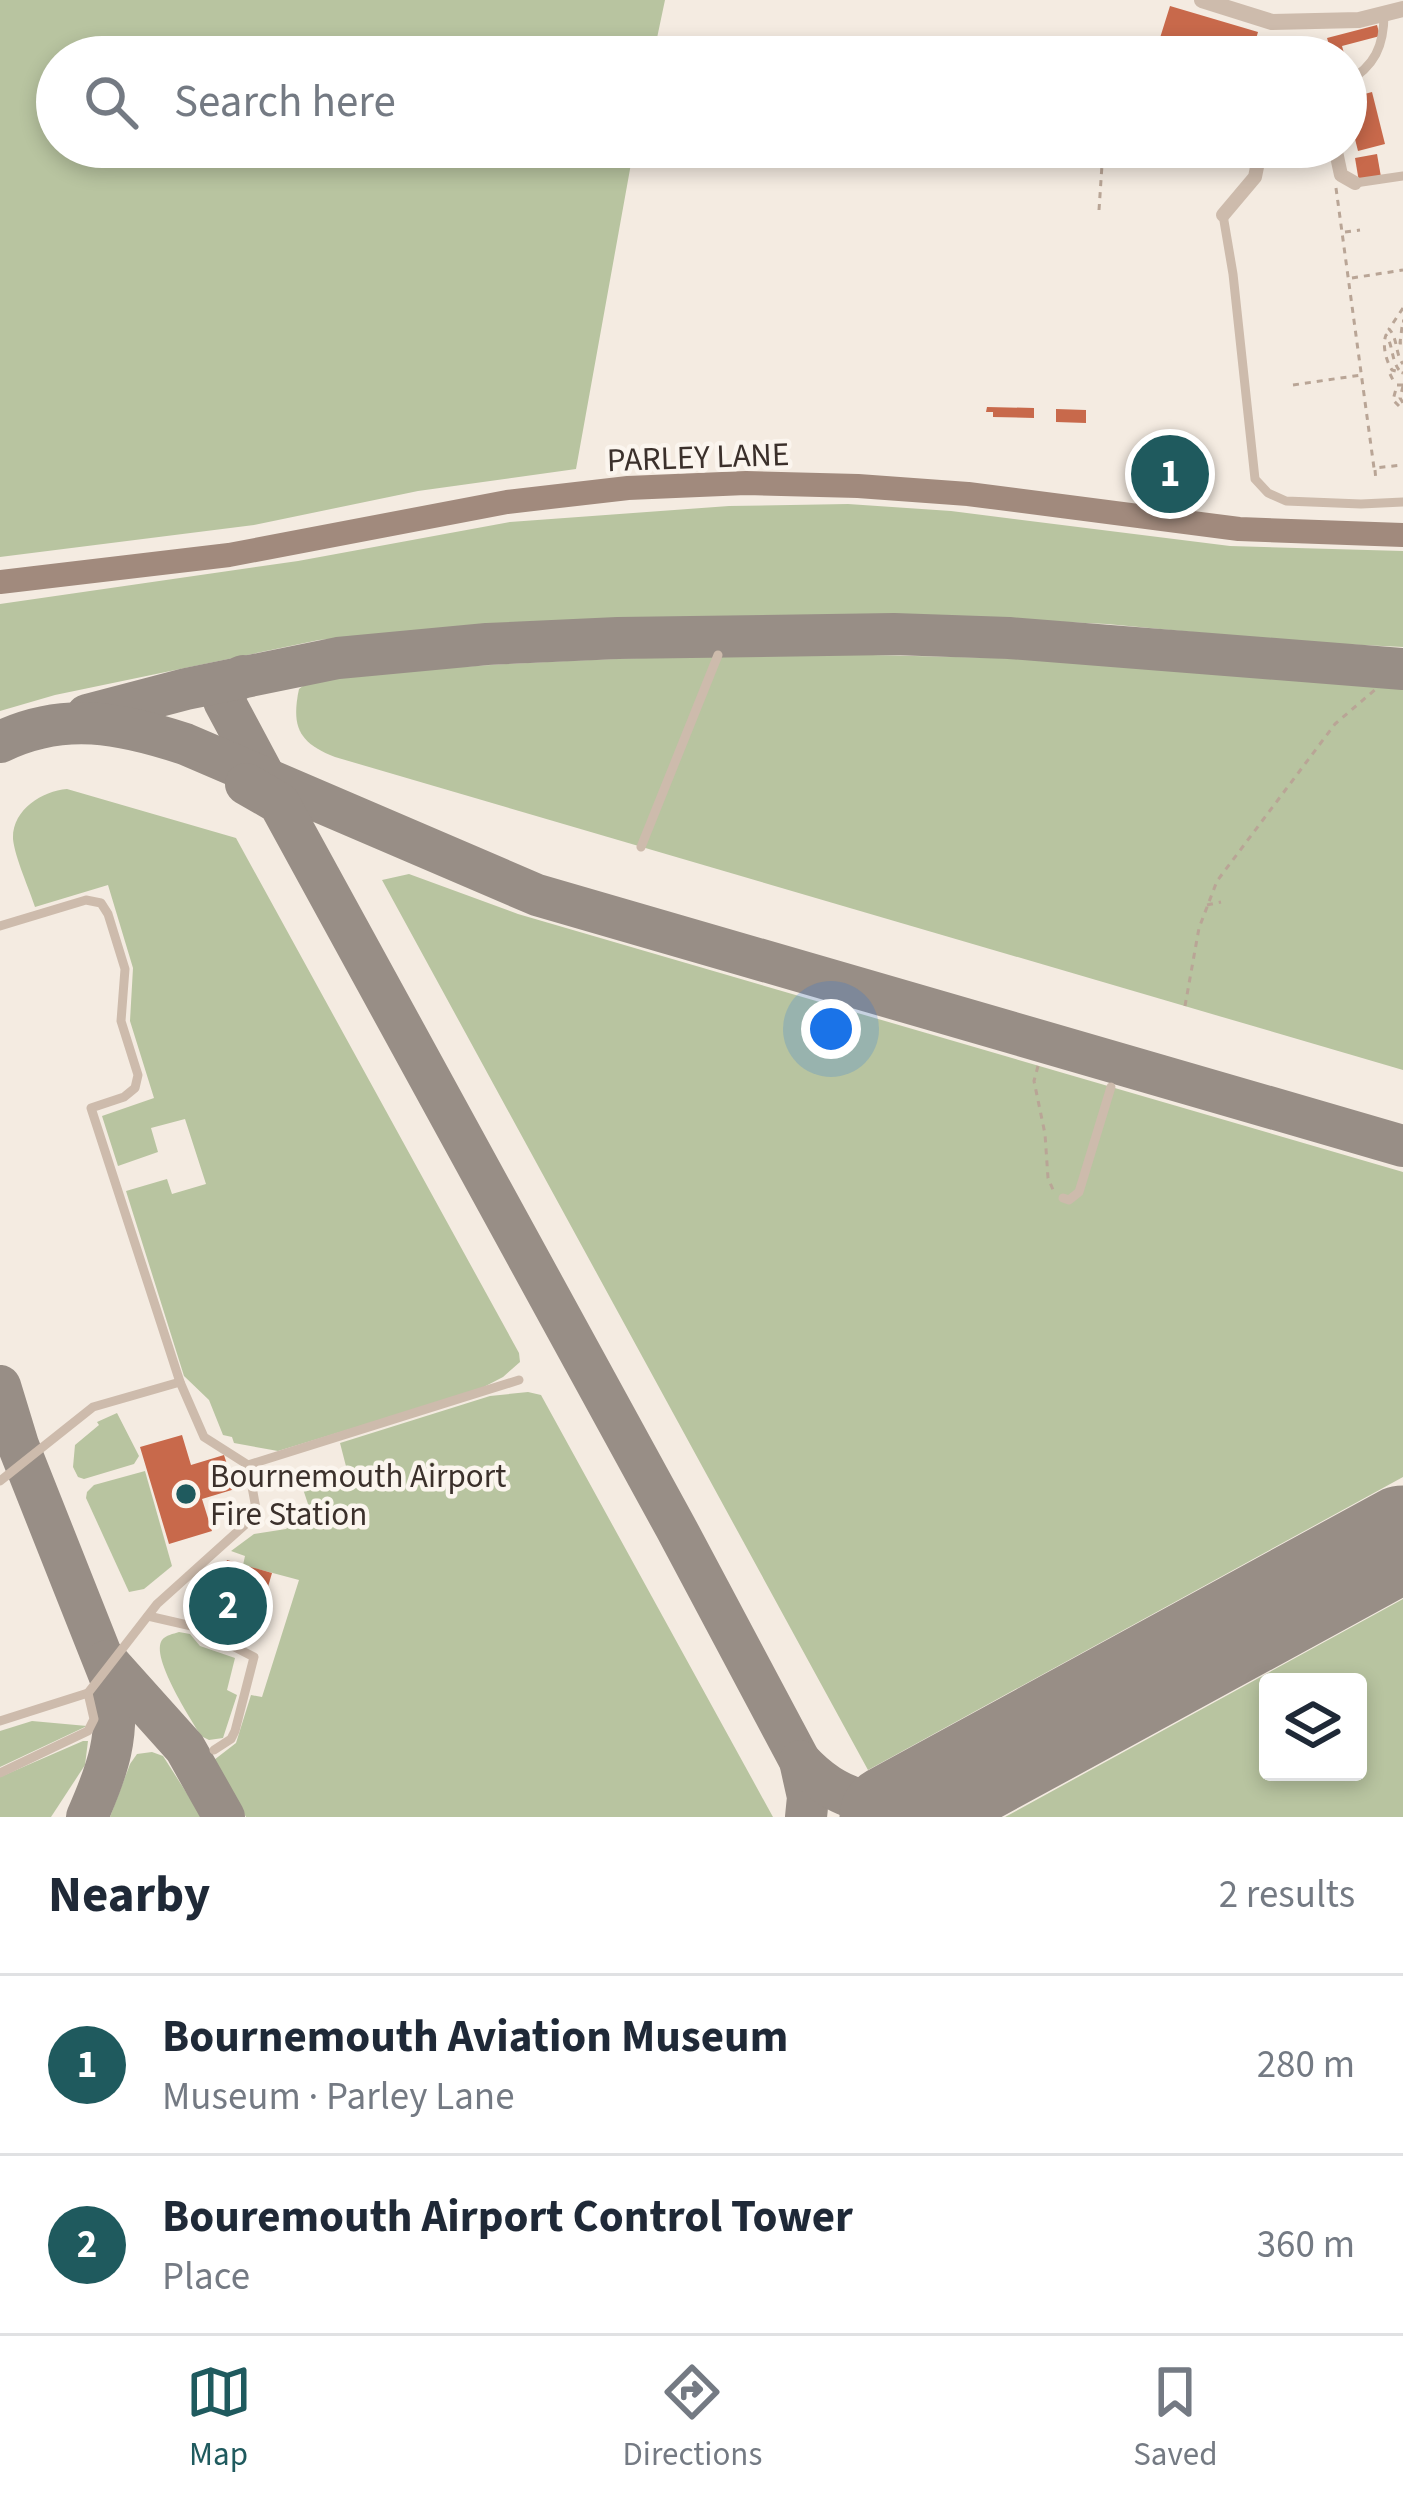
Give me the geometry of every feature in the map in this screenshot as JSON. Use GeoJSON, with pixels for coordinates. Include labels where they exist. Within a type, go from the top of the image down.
{"type":"FeatureCollection","features":[{"type":"Feature","properties":{"kind":"main road","name":"PARLEY LANE"},"geometry":{"type":"LineString","coordinates":[[0,582],[229,555],[507,502],[628,488],[746,483],[968,494],[1239,529],[1403,535]]}},
{"type":"Feature","properties":{"kind":"street"},"geometry":{"type":"LineString","coordinates":[[1202,0],[1272,22],[1359,20],[1403,9]]}},
{"type":"Feature","properties":{"kind":"street"},"geometry":{"type":"LineString","coordinates":[[1223,215],[1256,177],[1258,168]]}},
{"type":"Feature","properties":{"kind":"street"},"geometry":{"type":"LineString","coordinates":[[1341,168],[1344,181]]}},
{"type":"Feature","properties":{"kind":"lane"},"geometry":{"type":"LineString","coordinates":[[1367,67],[1383,39],[1384,14]]}},
{"type":"Feature","properties":{"kind":"lane"},"geometry":{"type":"LineString","coordinates":[[1344,181],[1403,176]]}},
{"type":"Feature","properties":{"kind":"lane"},"geometry":{"type":"LineString","coordinates":[[1223,215],[1255,479],[1268,493],[1286,501],[1403,502]]}},
{"type":"Feature","properties":{"kind":"lane"},"geometry":{"type":"LineString","coordinates":[[641,847],[718,656]]}},
{"type":"Feature","properties":{"kind":"lane"},"geometry":{"type":"LineString","coordinates":[[0,926],[86,900],[101,903],[108,914],[125,969],[121,1021],[138,1075],[135,1088],[124,1097],[91,1108],[180,1382],[204,1437],[248,1465],[257,1514],[157,1604],[88,1693],[0,1721]]}},
{"type":"Feature","properties":{"kind":"lane"},"geometry":{"type":"LineString","coordinates":[[1063,1198],[1069,1200],[1079,1192],[1111,1087]]}},
{"type":"Feature","properties":{"kind":"lane"},"geometry":{"type":"LineString","coordinates":[[248,1465],[519,1379]]}},
{"type":"Feature","properties":{"kind":"lane"},"geometry":{"type":"LineString","coordinates":[[0,1481],[93,1408],[180,1382]]}},
{"type":"Feature","properties":{"kind":"lane"},"geometry":{"type":"LineString","coordinates":[[148,1616],[196,1628],[254,1657],[235,1732],[214,1750]]}},
{"type":"Feature","properties":{"kind":"lane"},"geometry":{"type":"LineString","coordinates":[[0,1773],[88,1731],[94,1719],[88,1693]]}},
{"type":"Feature","properties":{"kind":"path"},"geometry":{"type":"LineString","coordinates":[[1099,211],[1102,168]]}},
{"type":"Feature","properties":{"kind":"path"},"geometry":{"type":"LineString","coordinates":[[1344,181],[1343,232],[1376,481]]}},
{"type":"Feature","properties":{"kind":"path"},"geometry":{"type":"LineString","coordinates":[[1343,232],[1360,230]]}},
{"type":"Feature","properties":{"kind":"path"},"geometry":{"type":"LineString","coordinates":[[1350,278],[1403,270]]}},
{"type":"Feature","properties":{"kind":"path"},"geometry":{"type":"LineString","coordinates":[[1403,308],[1389,329],[1403,364]]}},
{"type":"Feature","properties":{"kind":"path"},"geometry":{"type":"LineString","coordinates":[[1393,333],[1397,324],[1403,324],[1399,337],[1403,343]]}},
{"type":"Feature","properties":{"kind":"path"},"geometry":{"type":"LineString","coordinates":[[1386,335],[1392,361],[1401,372],[1388,364],[1386,335]]}},
{"type":"Feature","properties":{"kind":"path"},"geometry":{"type":"LineString","coordinates":[[1293,385],[1362,375]]}},
{"type":"Feature","properties":{"kind":"path"},"geometry":{"type":"LineString","coordinates":[[1396,382],[1403,403]]}},
{"type":"Feature","properties":{"kind":"path"},"geometry":{"type":"LineString","coordinates":[[1396,382],[1393,400],[1403,410]]}},
{"type":"Feature","properties":{"kind":"path"},"geometry":{"type":"LineString","coordinates":[[1375,468],[1403,465]]}},
{"type":"Feature","properties":{"kind":"path"},"geometry":{"type":"LineString","coordinates":[[1185,1006],[1205,906],[1217,880],[1335,724],[1377,688]]}},
{"type":"Feature","properties":{"kind":"path"},"geometry":{"type":"LineString","coordinates":[[1205,906],[1221,902]]}},
{"type":"Feature","properties":{"kind":"path"},"geometry":{"type":"LineString","coordinates":[[1038,1066],[1034,1081],[1048,1178],[1054,1193],[1063,1198]]}},
{"type":"Feature","properties":{"kind":"green space"},"geometry":{"type":"Polygon","coordinates":[[[0,0],[665,0],[657,36],[36,36],[36,168],[630,168],[576,469],[418,491],[254,525],[0,557],[0,0]]]}},
{"type":"Feature","properties":{"kind":"green space"},"geometry":{"type":"Polygon","coordinates":[[[848,504],[951,511],[1230,546],[1403,551],[1403,647],[1107,624],[913,615],[490,624],[319,640],[55,695],[0,711],[0,604],[298,561],[510,522],[729,506],[848,504]]]}},
{"type":"Feature","properties":{"kind":"green space"},"geometry":{"type":"Polygon","coordinates":[[[831,654],[1042,659],[1403,689],[1403,1070],[335,757],[313,746],[297,724],[299,689],[309,681],[570,661],[831,654]]]}},
{"type":"Feature","properties":{"kind":"green space"},"geometry":{"type":"Polygon","coordinates":[[[67,789],[236,838],[519,1353],[520,1362],[503,1377],[478,1390],[278,1451],[234,1443],[232,1437],[223,1435],[209,1400],[184,1376],[126,1191],[167,1179],[172,1194],[206,1184],[185,1119],[151,1128],[158,1152],[118,1166],[102,1116],[154,1098],[130,1021],[133,968],[108,885],[35,907],[14,847],[14,829],[23,811],[39,798],[67,789]]]}},
{"type":"Feature","properties":{"kind":"green space"},"geometry":{"type":"Polygon","coordinates":[[[409,874],[518,914],[1403,1172],[1403,1477],[868,1770],[382,880],[409,874]]]}},
{"type":"Feature","properties":{"kind":"green space"},"geometry":{"type":"Polygon","coordinates":[[[541,1395],[773,1817],[246,1817],[214,1760],[236,1743],[251,1695],[262,1697],[299,1580],[243,1565],[245,1556],[231,1551],[254,1534],[286,1529],[309,1507],[303,1489],[348,1474],[340,1443],[490,1396],[541,1395]]]}},
{"type":"Feature","properties":{"kind":"green space"},"geometry":{"type":"Polygon","coordinates":[[[117,1413],[139,1456],[134,1464],[78,1477],[73,1467],[75,1445],[97,1422],[117,1413]]]}},
{"type":"Feature","properties":{"kind":"green space"},"geometry":{"type":"Polygon","coordinates":[[[145,1471],[172,1566],[144,1589],[129,1592],[86,1498],[94,1485],[145,1471]]]}},
{"type":"Feature","properties":{"kind":"green space"},"geometry":{"type":"Polygon","coordinates":[[[1403,1599],[1403,1817],[1005,1817],[1259,1678],[1259,1781],[1367,1781],[1367,1673],[1268,1673],[1403,1599]]]}},
{"type":"Feature","properties":{"kind":"green space"},"geometry":{"type":"Polygon","coordinates":[[[179,1632],[190,1634],[200,1646],[235,1658],[227,1690],[237,1695],[223,1738],[201,1736],[166,1673],[162,1640],[179,1632]]]}},
{"type":"Feature","properties":{"kind":"green space"},"geometry":{"type":"Polygon","coordinates":[[[32,1721],[87,1726],[0,1767],[0,1731],[32,1721]]]}},
{"type":"Feature","properties":{"kind":"green space"},"geometry":{"type":"Polygon","coordinates":[[[88,1741],[85,1765],[51,1817],[0,1817],[0,1777],[88,1741]]]}},
{"type":"Feature","properties":{"kind":"green space"},"geometry":{"type":"Polygon","coordinates":[[[137,1754],[163,1756],[202,1817],[110,1817],[130,1764],[137,1754]]]}},
{"type":"Feature","properties":{"kind":"building"},"geometry":{"type":"Polygon","coordinates":[[[1170,6],[1258,32],[1257,36],[1161,36],[1170,6]]]}},
{"type":"Feature","properties":{"kind":"building"},"geometry":{"type":"Polygon","coordinates":[[[1377,25],[1380,36],[1367,39],[1335,36],[1377,25]]]}},
{"type":"Feature","properties":{"kind":"building"},"geometry":{"type":"Polygon","coordinates":[[[1372,92],[1385,144],[1367,149],[1367,93],[1372,92]]]}},
{"type":"Feature","properties":{"kind":"building"},"geometry":{"type":"Polygon","coordinates":[[[1377,154],[1381,177],[1359,182],[1357,168],[1367,168],[1367,156],[1377,154]]]}},
{"type":"Feature","properties":{"kind":"building"},"geometry":{"type":"Polygon","coordinates":[[[987,407],[1034,408],[1034,418],[993,417],[987,407]]]}},
{"type":"Feature","properties":{"kind":"building"},"geometry":{"type":"Polygon","coordinates":[[[1056,409],[1086,410],[1086,423],[1056,422],[1056,409]]]}},
{"type":"Feature","properties":{"kind":"building","name":"Bournemouth Airport Fire Station"},"geometry":{"type":"Polygon","coordinates":[[[182,1435],[191,1465],[224,1455],[235,1489],[202,1499],[212,1531],[169,1544],[140,1447],[182,1435]]]}},
{"type":"Feature","properties":{"kind":"building"},"geometry":{"type":"Polygon","coordinates":[[[227,1560],[272,1573],[254,1635],[190,1617],[198,1589],[217,1594],[227,1560]]]}},
{"type":"Feature","properties":{"kind":"taxiway"},"geometry":{"type":"LineString","coordinates":[[87,715],[338,658],[618,638],[894,634],[1009,638],[1403,669]]}},
{"type":"Feature","properties":{"kind":"taxiway"},"geometry":{"type":"LineString","coordinates":[[243,676],[230,686],[224,701],[270,787]]}},
{"type":"Feature","properties":{"kind":"taxiway"},"geometry":{"type":"LineString","coordinates":[[0,742],[70,723],[115,726],[161,737],[537,895],[1403,1146]]}},
{"type":"Feature","properties":{"kind":"taxiway"},"geometry":{"type":"LineString","coordinates":[[246,784],[279,803],[676,1528],[800,1761],[808,1797],[806,1817]]}},
{"type":"Feature","properties":{"kind":"taxiway"},"geometry":{"type":"LineString","coordinates":[[0,1386],[18,1445],[112,1682],[110,1752],[87,1817]]}},
{"type":"Feature","properties":{"kind":"taxiway"},"geometry":{"type":"LineString","coordinates":[[107,1661],[185,1748],[224,1817]]}},
{"type":"Feature","properties":{"kind":"taxiway"},"geometry":{"type":"LineString","coordinates":[[800,1761],[829,1786],[859,1799],[892,1803],[929,1797]]}},
{"type":"Feature","properties":{"kind":"runway"},"geometry":{"type":"LineString","coordinates":[[892,1817],[1403,1538]]}},
{"type":"Feature","properties":{"kind":"place","name":"Bournemouth Aviation Museum"},"geometry":{"type":"Point","coordinates":[1170,474]}},
{"type":"Feature","properties":{"kind":"place","name":"Bournemouth Airport Fire Station"},"geometry":{"type":"Point","coordinates":[186,1494]}},
{"type":"Feature","properties":{"kind":"place","name":"Bouremouth Airport Control Tower"},"geometry":{"type":"Point","coordinates":[228,1606]}}]}
